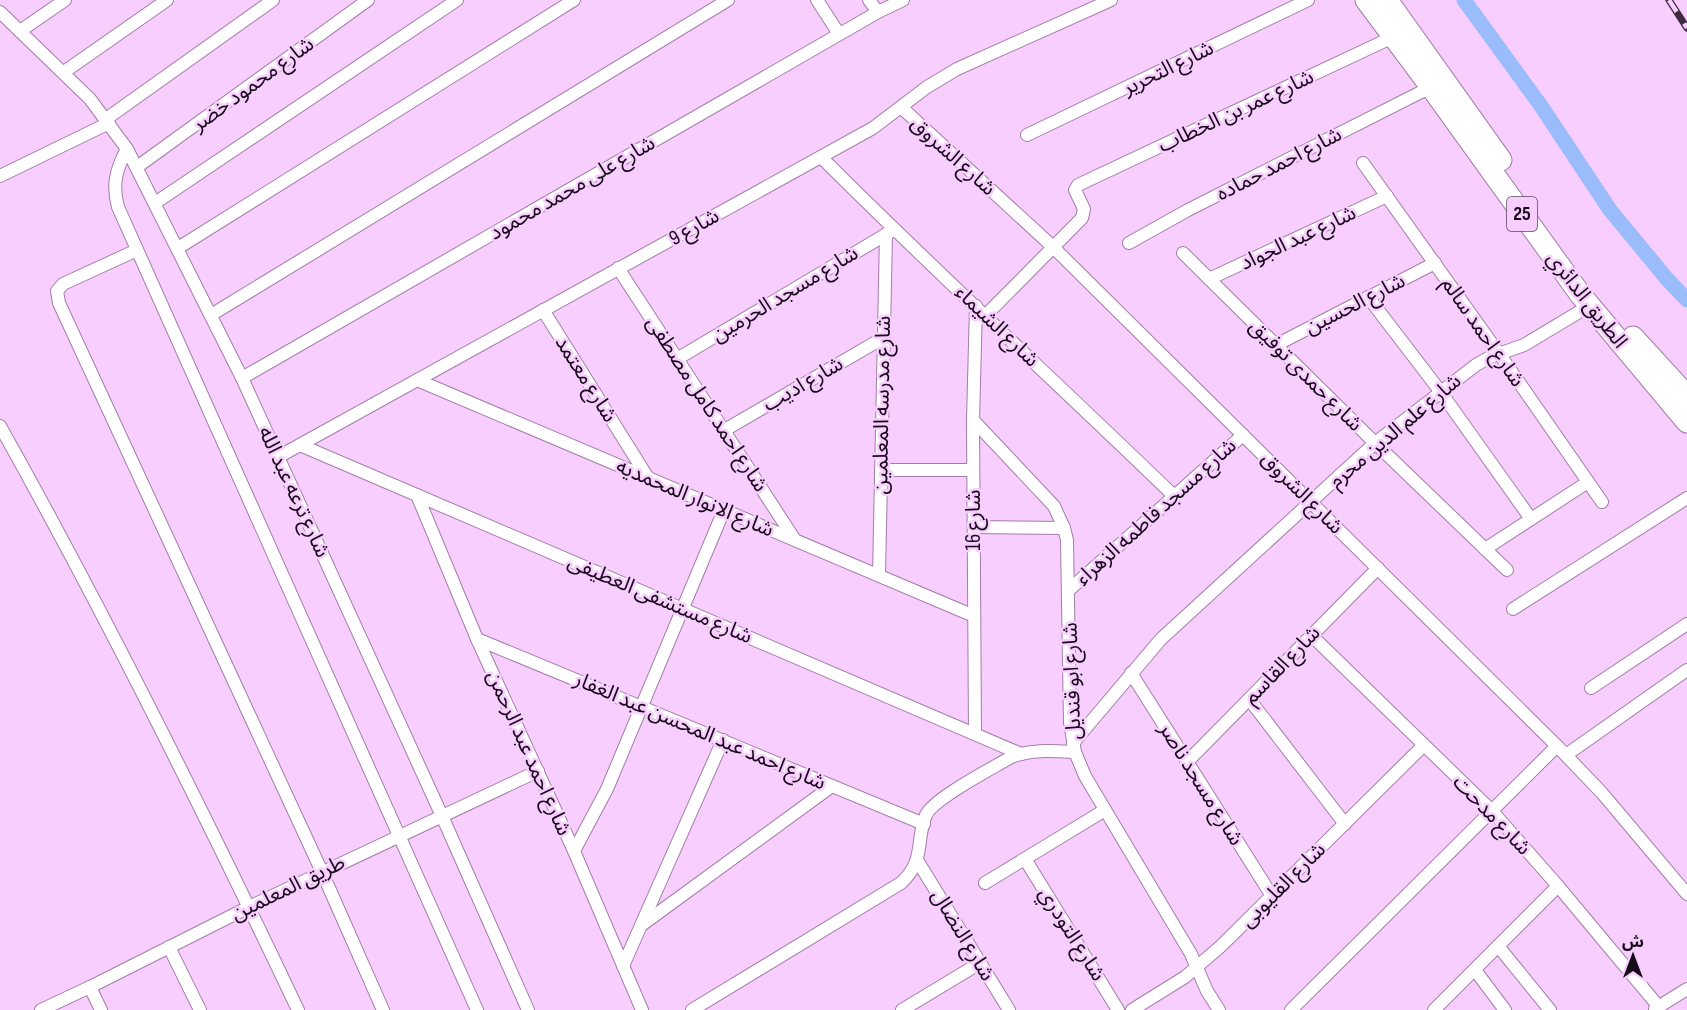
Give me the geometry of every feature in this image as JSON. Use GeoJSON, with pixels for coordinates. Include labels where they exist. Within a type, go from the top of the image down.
{"type":"FeatureCollection","features":[{"type":"Feature","properties":{"kind":"highway","name":"الطريق الدائري"},"geometry":{"type":"LineString","coordinates":[[1366,0],[1589,306],[1687,422]]}},
{"type":"Feature","properties":{"kind":"highway","name":"الطريق الدائري"},"geometry":{"type":"LineString","coordinates":[[1387,0],[1598,294],[1638,343],[1687,396]]}},
{"type":"Feature","properties":{"kind":"street"},"geometry":{"type":"LineString","coordinates":[[20,31],[65,0]]}},
{"type":"Feature","properties":{"kind":"street"},"geometry":{"type":"LineString","coordinates":[[64,72],[167,0]]}},
{"type":"Feature","properties":{"kind":"street"},"geometry":{"type":"LineString","coordinates":[[0,176],[108,121],[273,0]]}},
{"type":"Feature","properties":{"kind":"street","name":"شارع محمود خضر"},"geometry":{"type":"LineString","coordinates":[[137,168],[368,0]]}},
{"type":"Feature","properties":{"kind":"street"},"geometry":{"type":"LineString","coordinates":[[155,203],[457,0]]}},
{"type":"Feature","properties":{"kind":"street"},"geometry":{"type":"LineString","coordinates":[[178,248],[574,0]]}},
{"type":"Feature","properties":{"kind":"street"},"geometry":{"type":"LineString","coordinates":[[211,315],[728,0]]}},
{"type":"Feature","properties":{"kind":"street"},"geometry":{"type":"LineString","coordinates":[[817,0],[839,34]]}},
{"type":"Feature","properties":{"kind":"street"},"geometry":{"type":"LineString","coordinates":[[869,0],[878,12]]}},
{"type":"Feature","properties":{"kind":"street","name":"شارع على محمد محمود"},"geometry":{"type":"LineString","coordinates":[[242,378],[839,34],[903,0]]}},
{"type":"Feature","properties":{"kind":"street","name":"شارع 9"},"geometry":{"type":"LineString","coordinates":[[278,457],[873,128],[927,87],[957,69],[1111,0]]}},
{"type":"Feature","properties":{"kind":"street","name":"شارع التحرير"},"geometry":{"type":"LineString","coordinates":[[1027,135],[1308,0]]}},
{"type":"Feature","properties":{"kind":"street","name":"شارع ترعه عبد الله"},"geometry":{"type":"LineString","coordinates":[[0,12],[64,72],[108,121],[127,148],[242,378],[528,1010]]}},
{"type":"Feature","properties":{"kind":"street","name":"شارع عمر بن الخطاب"},"geometry":{"type":"LineString","coordinates":[[1053,247],[1084,214],[1075,190],[1078,185],[1393,36]]}},
{"type":"Feature","properties":{"kind":"street","name":"شارع احمد حماده"},"geometry":{"type":"LineString","coordinates":[[1129,243],[1188,210],[1431,87]]}},
{"type":"Feature","properties":{"kind":"street","name":"شارع الشروق"},"geometry":{"type":"LineString","coordinates":[[902,108],[1053,247],[1562,751],[1602,793],[1687,894]]}},
{"type":"Feature","properties":{"kind":"street"},"geometry":{"type":"LineString","coordinates":[[127,148],[118,166],[115,180],[114,194],[118,207],[477,1010]]}},
{"type":"Feature","properties":{"kind":"street","name":"شارع الشيماء"},"geometry":{"type":"LineString","coordinates":[[821,157],[889,232],[981,311],[1173,495]]}},
{"type":"Feature","properties":{"kind":"street","name":"شارع احمد سالم"},"geometry":{"type":"LineString","coordinates":[[1363,163],[1602,502]]}},
{"type":"Feature","properties":{"kind":"street","name":"شارع عبد الجواد"},"geometry":{"type":"LineString","coordinates":[[1209,279],[1387,196]]}},
{"type":"Feature","properties":{"kind":"street","name":"شارع مدرسه المعلمين"},"geometry":{"type":"LineString","coordinates":[[879,575],[883,338],[889,232]]}},
{"type":"Feature","properties":{"kind":"street","name":"شارع مسجد الحرمين"},"geometry":{"type":"LineString","coordinates":[[677,359],[889,232]]}},
{"type":"Feature","properties":{"kind":"street"},"geometry":{"type":"LineString","coordinates":[[981,311],[1053,247]]}},
{"type":"Feature","properties":{"kind":"street"},"geometry":{"type":"LineString","coordinates":[[137,250],[63,284],[57,291],[59,303],[322,872],[383,1010]]}},
{"type":"Feature","properties":{"kind":"street","name":"شارع حمدى توفيق"},"geometry":{"type":"LineString","coordinates":[[1183,254],[1507,570]]}},
{"type":"Feature","properties":{"kind":"street","name":"شارع الحسين"},"geometry":{"type":"LineString","coordinates":[[1276,345],[1435,263]]}},
{"type":"Feature","properties":{"kind":"street","name":"شارع احمد كامل مصطفى"},"geometry":{"type":"LineString","coordinates":[[618,268],[795,540]]}},
{"type":"Feature","properties":{"kind":"street"},"geometry":{"type":"LineString","coordinates":[[1368,297],[1440,391],[1531,519]]}},
{"type":"Feature","properties":{"kind":"street","name":"شارع علم الدين محرم"},"geometry":{"type":"LineString","coordinates":[[1074,748],[1131,673],[1161,639],[1375,443],[1440,391],[1483,361],[1524,345],[1589,306]]}},
{"type":"Feature","properties":{"kind":"street","name":"شارع معتمد"},"geometry":{"type":"LineString","coordinates":[[543,310],[648,478]]}},
{"type":"Feature","properties":{"kind":"street","name":"شارع 16"},"geometry":{"type":"LineString","coordinates":[[975,734],[973,420],[981,311]]}},
{"type":"Feature","properties":{"kind":"street","name":"شارع اديب"},"geometry":{"type":"LineString","coordinates":[[723,431],[883,338]]}},
{"type":"Feature","properties":{"kind":"street","name":"شارع الانوار المحمديه"},"geometry":{"type":"LineString","coordinates":[[417,380],[974,615]]}},
{"type":"Feature","properties":{"kind":"street","name":"شارع ابو قنديل"},"geometry":{"type":"LineString","coordinates":[[973,420],[1054,506],[1064,528],[1067,540],[1070,713],[1074,748],[1085,776],[1197,967],[1206,991],[1219,1010]]}},
{"type":"Feature","properties":{"kind":"street"},"geometry":{"type":"LineString","coordinates":[[0,426],[137,681],[298,1010]]}},
{"type":"Feature","properties":{"kind":"street","name":"شارع مسجد فاطمه الزهراء"},"geometry":{"type":"LineString","coordinates":[[1069,590],[1243,435]]}},
{"type":"Feature","properties":{"kind":"street","name":"شارع مستشفى العطيفى"},"geometry":{"type":"LineString","coordinates":[[300,445],[1021,753]]}},
{"type":"Feature","properties":{"kind":"street"},"geometry":{"type":"LineString","coordinates":[[881,470],[973,470]]}},
{"type":"Feature","properties":{"kind":"street"},"geometry":{"type":"LineString","coordinates":[[1485,549],[1588,482]]}},
{"type":"Feature","properties":{"kind":"street","name":"شارع احمد عبد الرحمن"},"geometry":{"type":"LineString","coordinates":[[417,495],[477,639],[574,851],[642,1010]]}},
{"type":"Feature","properties":{"kind":"street"},"geometry":{"type":"LineString","coordinates":[[1513,609],[1687,498]]}},
{"type":"Feature","properties":{"kind":"street"},"geometry":{"type":"LineString","coordinates":[[574,851],[607,789],[724,510]]}},
{"type":"Feature","properties":{"kind":"street"},"geometry":{"type":"LineString","coordinates":[[974,527],[1064,528]]}},
{"type":"Feature","properties":{"kind":"street","name":"شارع القاسم"},"geometry":{"type":"LineString","coordinates":[[1187,762],[1378,568]]}},
{"type":"Feature","properties":{"kind":"street"},"geometry":{"type":"LineString","coordinates":[[1591,688],[1687,624]]}},
{"type":"Feature","properties":{"kind":"street","name":"شارع مدحت"},"geometry":{"type":"LineString","coordinates":[[1311,635],[1492,811],[1558,886],[1657,1008]]}},
{"type":"Feature","properties":{"kind":"street","name":"شارع احمد عبد المحسن عبد الغفار"},"geometry":{"type":"LineString","coordinates":[[477,639],[924,824]]}},
{"type":"Feature","properties":{"kind":"street"},"geometry":{"type":"LineString","coordinates":[[1291,1010],[1492,811],[1562,751],[1687,670]]}},
{"type":"Feature","properties":{"kind":"street","name":"شارع مسجد ناصر"},"geometry":{"type":"LineString","coordinates":[[1131,673],[1272,896]]}},
{"type":"Feature","properties":{"kind":"street"},"geometry":{"type":"LineString","coordinates":[[1249,699],[1344,824]]}},
{"type":"Feature","properties":{"kind":"street"},"geometry":{"type":"LineString","coordinates":[[623,966],[723,740]]}},
{"type":"Feature","properties":{"kind":"street","name":"شارع القليوبى"},"geometry":{"type":"LineString","coordinates":[[1132,1010],[1171,987],[1197,967],[1423,746]]}},
{"type":"Feature","properties":{"kind":"street"},"geometry":{"type":"LineString","coordinates":[[692,1010],[901,883],[908,877],[918,860],[927,814],[937,802],[1021,753],[1074,748]]}},
{"type":"Feature","properties":{"kind":"street","name":"طريق المعلمين"},"geometry":{"type":"LineString","coordinates":[[41,1010],[249,907],[538,771]]}},
{"type":"Feature","properties":{"kind":"street"},"geometry":{"type":"LineString","coordinates":[[642,925],[832,786]]}},
{"type":"Feature","properties":{"kind":"street"},"geometry":{"type":"LineString","coordinates":[[985,883],[1105,810]]}},
{"type":"Feature","properties":{"kind":"street","name":"شارع التودري"},"geometry":{"type":"LineString","coordinates":[[1025,859],[1118,1010]]}},
{"type":"Feature","properties":{"kind":"street","name":"شارع النضال"},"geometry":{"type":"LineString","coordinates":[[918,860],[1009,1010]]}},
{"type":"Feature","properties":{"kind":"street"},"geometry":{"type":"LineString","coordinates":[[1434,1010],[1558,886]]}},
{"type":"Feature","properties":{"kind":"street"},"geometry":{"type":"LineString","coordinates":[[1498,946],[1550,1010]]}},
{"type":"Feature","properties":{"kind":"street"},"geometry":{"type":"LineString","coordinates":[[169,947],[200,1010]]}},
{"type":"Feature","properties":{"kind":"street"},"geometry":{"type":"LineString","coordinates":[[904,1009],[980,963]]}},
{"type":"Feature","properties":{"kind":"street"},"geometry":{"type":"LineString","coordinates":[[1475,969],[1505,1010]]}},
{"type":"Feature","properties":{"kind":"street"},"geometry":{"type":"LineString","coordinates":[[90,987],[101,1010]]}},
{"type":"Feature","properties":{"kind":"street"},"geometry":{"type":"LineString","coordinates":[[1657,1008],[1687,989]]}},
{"type":"Feature","properties":{"kind":"waterway"},"geometry":{"type":"LineString","coordinates":[[1464,0],[1541,106],[1610,210],[1687,300]]}},
{"type":"Feature","properties":{"kind":"railway"},"geometry":{"type":"LineString","coordinates":[[1669,0],[1687,28]]}}]}
